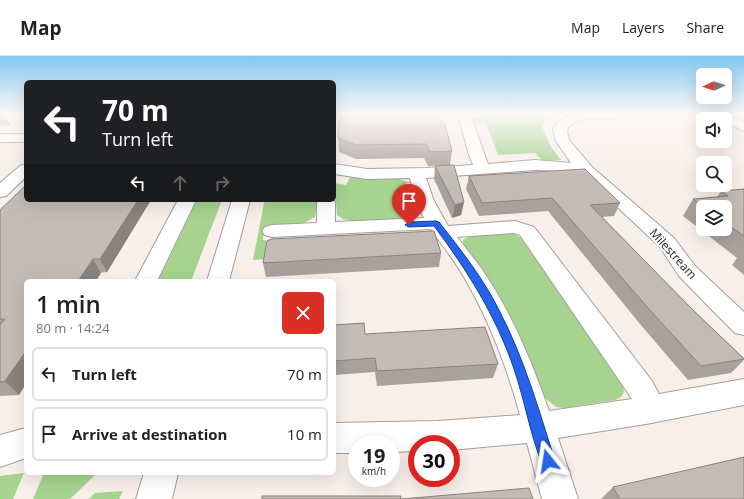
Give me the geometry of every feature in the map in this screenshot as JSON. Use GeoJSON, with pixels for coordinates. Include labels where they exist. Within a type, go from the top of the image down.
{"type":"FeatureCollection","features":[{"type":"Feature","properties":{"kind":"street"},"geometry":{"type":"LineString","coordinates":[[470,135],[482,168]]}},
{"type":"Feature","properties":{"kind":"street","name":"Milestream"},"geometry":{"type":"LineString","coordinates":[[560,135],[583,168],[665,241],[687,270],[718,303],[744,326]]}},
{"type":"Feature","properties":{"kind":"street"},"geometry":{"type":"LineString","coordinates":[[0,138],[24,138]]}},
{"type":"Feature","properties":{"kind":"street"},"geometry":{"type":"LineString","coordinates":[[336,169],[367,174],[416,173],[535,165],[583,168]]}},
{"type":"Feature","properties":{"kind":"street"},"geometry":{"type":"LineString","coordinates":[[0,192],[24,172]]}},
{"type":"Feature","properties":{"kind":"street"},"geometry":{"type":"LineString","coordinates":[[416,173],[426,201],[439,228],[473,273],[494,310],[520,368],[560,499]]}},
{"type":"Feature","properties":{"kind":"street"},"geometry":{"type":"LineString","coordinates":[[147,279],[186,202]]}},
{"type":"Feature","properties":{"kind":"street"},"geometry":{"type":"LineString","coordinates":[[219,279],[240,202]]}},
{"type":"Feature","properties":{"kind":"street"},"geometry":{"type":"LineString","coordinates":[[326,203],[326,229]]}},
{"type":"Feature","properties":{"kind":"street"},"geometry":{"type":"LineString","coordinates":[[272,231],[515,227],[527,230],[642,390],[648,404],[646,410]]}},
{"type":"Feature","properties":{"kind":"street"},"geometry":{"type":"LineString","coordinates":[[336,438],[438,436],[539,428],[744,392]]}},
{"type":"Feature","properties":{"kind":"street"},"geometry":{"type":"LineString","coordinates":[[0,451],[24,444]]}},
{"type":"Feature","properties":{"kind":"street"},"geometry":{"type":"LineString","coordinates":[[154,499],[160,475]]}},
{"type":"Feature","properties":{"kind":"green space"},"geometry":{"type":"Polygon","coordinates":[[[490,135],[545,135],[551,147],[561,160],[543,161],[535,153],[498,155],[490,135]]]}},
{"type":"Feature","properties":{"kind":"green space"},"geometry":{"type":"Polygon","coordinates":[[[350,177],[397,178],[411,183],[406,183],[415,214],[412,216],[413,219],[353,221],[343,219],[337,215],[336,183],[346,185],[350,177]]]}},
{"type":"Feature","properties":{"kind":"green space"},"geometry":{"type":"Polygon","coordinates":[[[196,202],[221,202],[192,279],[159,279],[196,202]]]}},
{"type":"Feature","properties":{"kind":"green space"},"geometry":{"type":"Polygon","coordinates":[[[336,202],[317,203],[315,217],[304,223],[265,226],[263,240],[269,241],[265,259],[253,260],[264,203],[336,202]]]}},
{"type":"Feature","properties":{"kind":"green space"},"geometry":{"type":"Polygon","coordinates":[[[508,233],[514,234],[521,238],[623,384],[624,392],[621,397],[615,400],[564,408],[556,407],[546,399],[511,319],[483,272],[463,244],[463,240],[468,237],[508,233]]]}},
{"type":"Feature","properties":{"kind":"green space"},"geometry":{"type":"Polygon","coordinates":[[[24,473],[13,499],[0,499],[0,476],[24,473]]]}},
{"type":"Feature","properties":{"kind":"green space"},"geometry":{"type":"Polygon","coordinates":[[[43,475],[95,475],[70,499],[33,499],[43,475]]]}},
{"type":"Feature","properties":{"kind":"green space"},"geometry":{"type":"Polygon","coordinates":[[[123,491],[119,499],[89,499],[95,493],[123,491]]]}},
{"type":"Feature","properties":{"kind":"building"},"geometry":{"type":"Polygon","coordinates":[[[338,135],[448,135],[452,151],[430,152],[426,144],[356,145],[338,138],[338,135]]]}},
{"type":"Feature","properties":{"kind":"building"},"geometry":{"type":"Polygon","coordinates":[[[454,165],[464,202],[455,205],[435,166],[454,165]]]}},
{"type":"Feature","properties":{"kind":"building"},"geometry":{"type":"Polygon","coordinates":[[[585,169],[620,203],[590,205],[693,310],[744,359],[701,366],[552,198],[482,203],[469,176],[585,169]]]}},
{"type":"Feature","properties":{"kind":"building"},"geometry":{"type":"Polygon","coordinates":[[[24,187],[24,202],[137,202],[100,259],[93,259],[79,279],[24,279],[24,354],[5,381],[0,382],[0,325],[5,319],[0,319],[0,210],[24,187]]]}},
{"type":"Feature","properties":{"kind":"building"},"geometry":{"type":"Polygon","coordinates":[[[744,189],[744,236],[732,228],[732,200],[696,201],[693,199],[728,196],[722,192],[732,192],[732,190],[744,189]]]}},
{"type":"Feature","properties":{"kind":"building"},"geometry":{"type":"Polygon","coordinates":[[[434,231],[441,253],[263,263],[267,241],[271,239],[434,231]]]}},
{"type":"Feature","properties":{"kind":"building"},"geometry":{"type":"Polygon","coordinates":[[[364,323],[365,334],[485,327],[498,364],[377,371],[375,358],[336,361],[336,325],[364,323]]]}},
{"type":"Feature","properties":{"kind":"building"},"geometry":{"type":"Polygon","coordinates":[[[744,457],[744,499],[620,499],[613,487],[744,457]]]}},
{"type":"Feature","properties":{"kind":"building"},"geometry":{"type":"Polygon","coordinates":[[[529,488],[533,499],[402,499],[529,488]]]}},
{"type":"Feature","properties":{"kind":"building"},"geometry":{"type":"Polygon","coordinates":[[[262,496],[401,496],[401,499],[262,499],[262,496]]]}},
{"type":"Feature","properties":{"kind":"route"},"geometry":{"type":"LineString","coordinates":[[409,225],[436,224],[473,273],[494,310],[520,368],[548,461]]}}]}
